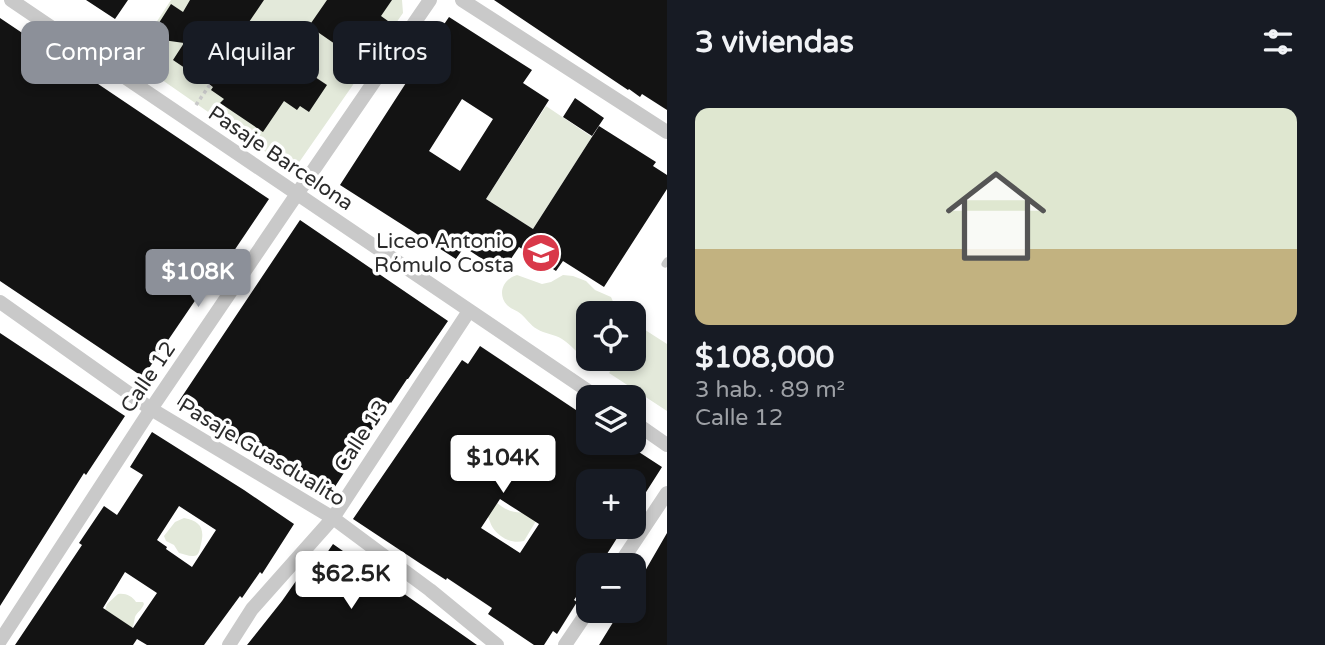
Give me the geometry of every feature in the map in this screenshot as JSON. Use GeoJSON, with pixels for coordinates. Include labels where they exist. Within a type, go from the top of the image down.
{"type":"FeatureCollection","features":[{"type":"Feature","properties":{"kind":"street","name":"Pasaje Barcelona"},"geometry":{"type":"LineString","coordinates":[[11,0],[579,385]]}},
{"type":"Feature","properties":{"kind":"street","name":"Calle 12"},"geometry":{"type":"LineString","coordinates":[[0,641],[151,409],[430,0]]}},
{"type":"Feature","properties":{"kind":"street"},"geometry":{"type":"LineString","coordinates":[[462,0],[667,132]]}},
{"type":"Feature","properties":{"kind":"street","name":"Pasaje Guasdualito"},"geometry":{"type":"LineString","coordinates":[[0,302],[151,409],[332,518],[430,590],[497,645]]}},
{"type":"Feature","properties":{"kind":"street","name":"Calle 13"},"geometry":{"type":"LineString","coordinates":[[229,645],[253,609],[332,518],[469,311]]}},
{"type":"Feature","properties":{"kind":"street"},"geometry":{"type":"LineString","coordinates":[[646,430],[667,444]]}},
{"type":"Feature","properties":{"kind":"street"},"geometry":{"type":"LineString","coordinates":[[626,553],[667,493]]}},
{"type":"Feature","properties":{"kind":"street"},"geometry":{"type":"LineString","coordinates":[[565,645],[580,623]]}},
{"type":"Feature","properties":{"kind":"path"},"geometry":{"type":"LineString","coordinates":[[187,118],[210,84]]}},
{"type":"Feature","properties":{"kind":"green space"},"geometry":{"type":"Polygon","coordinates":[[[171,0],[402,0],[403,13],[397,21],[333,21],[333,84],[354,84],[293,171],[168,84],[169,21],[157,21],[171,0]]]}},
{"type":"Feature","properties":{"kind":"green space"},"geometry":{"type":"Polygon","coordinates":[[[546,106],[592,137],[533,229],[486,199],[546,106]]]}},
{"type":"Feature","properties":{"kind":"green space"},"geometry":{"type":"Polygon","coordinates":[[[517,275],[542,284],[563,275],[573,276],[586,281],[595,290],[611,297],[613,301],[576,301],[576,351],[562,339],[540,331],[507,305],[502,292],[505,283],[517,275]]]}},
{"type":"Feature","properties":{"kind":"green space"},"geometry":{"type":"Polygon","coordinates":[[[646,330],[667,344],[667,411],[646,397],[646,385],[627,385],[609,373],[646,371],[646,330]]]}},
{"type":"Feature","properties":{"kind":"green space"},"geometry":{"type":"Polygon","coordinates":[[[484,491],[503,507],[513,512],[526,512],[536,521],[524,541],[507,539],[493,528],[484,512],[484,491]]]}},
{"type":"Feature","properties":{"kind":"green space"},"geometry":{"type":"Polygon","coordinates":[[[184,518],[197,523],[202,530],[200,550],[195,556],[179,553],[164,536],[175,522],[184,518]]]}},
{"type":"Feature","properties":{"kind":"green space"},"geometry":{"type":"Polygon","coordinates":[[[118,594],[128,595],[136,602],[144,604],[135,617],[132,629],[103,616],[107,604],[118,594]]]}},
{"type":"Feature","properties":{"kind":"building"},"geometry":{"type":"Polygon","coordinates":[[[86,0],[128,0],[115,19],[86,0]]]}},
{"type":"Feature","properties":{"kind":"building"},"geometry":{"type":"Polygon","coordinates":[[[190,0],[264,0],[250,21],[183,21],[183,43],[169,41],[169,21],[160,21],[171,4],[183,12],[190,0]]]}},
{"type":"Feature","properties":{"kind":"building"},"geometry":{"type":"Polygon","coordinates":[[[327,0],[392,0],[381,16],[388,21],[333,21],[333,43],[319,33],[319,21],[312,21],[327,0]]]}},
{"type":"Feature","properties":{"kind":"building"},"geometry":{"type":"Polygon","coordinates":[[[494,0],[667,0],[667,110],[642,94],[640,97],[628,90],[494,0]]]}},
{"type":"Feature","properties":{"kind":"building"},"geometry":{"type":"Polygon","coordinates":[[[449,17],[532,70],[523,83],[549,100],[486,199],[533,229],[599,126],[656,162],[653,166],[667,175],[667,189],[604,287],[563,261],[556,271],[519,247],[502,272],[464,247],[456,259],[340,185],[405,84],[451,84],[451,21],[446,21],[449,17]],[[462,99],[429,151],[460,171],[493,119],[462,99]]]}},
{"type":"Feature","properties":{"kind":"building"},"geometry":{"type":"Polygon","coordinates":[[[0,18],[21,32],[21,84],[98,84],[269,199],[211,285],[207,283],[143,377],[0,281],[0,18]]]}},
{"type":"Feature","properties":{"kind":"building"},"geometry":{"type":"Polygon","coordinates":[[[183,45],[183,67],[173,60],[183,45]]]}},
{"type":"Feature","properties":{"kind":"building"},"geometry":{"type":"Polygon","coordinates":[[[319,80],[327,85],[309,112],[300,106],[297,110],[284,101],[263,132],[220,103],[224,99],[211,90],[213,87],[209,84],[319,84],[319,80]]]}},
{"type":"Feature","properties":{"kind":"building"},"geometry":{"type":"Polygon","coordinates":[[[575,98],[604,118],[592,136],[563,117],[575,98]]]}},
{"type":"Feature","properties":{"kind":"building"},"geometry":{"type":"Polygon","coordinates":[[[300,220],[448,321],[390,402],[327,499],[177,404],[300,220]]]}},
{"type":"Feature","properties":{"kind":"building"},"geometry":{"type":"Polygon","coordinates":[[[0,333],[125,416],[86,475],[84,473],[0,606],[0,333]]]}},
{"type":"Feature","properties":{"kind":"building"},"geometry":{"type":"Polygon","coordinates":[[[480,346],[576,410],[576,455],[644,455],[662,467],[646,492],[646,469],[576,469],[576,539],[616,539],[608,553],[576,553],[576,604],[557,634],[553,631],[544,645],[534,645],[488,614],[492,608],[353,519],[462,360],[468,364],[480,346]],[[500,499],[481,528],[520,553],[539,524],[500,499]]]}},
{"type":"Feature","properties":{"kind":"building"},"geometry":{"type":"Polygon","coordinates":[[[152,432],[294,524],[262,574],[260,572],[242,598],[240,596],[204,645],[147,645],[137,639],[133,645],[15,645],[82,545],[79,543],[104,506],[117,515],[143,475],[130,467],[152,432]],[[179,506],[157,540],[192,567],[216,530],[179,506]],[[125,572],[103,608],[133,628],[157,593],[125,572]]]}},
{"type":"Feature","properties":{"kind":"building"},"geometry":{"type":"Polygon","coordinates":[[[667,533],[667,645],[599,645],[613,623],[646,623],[646,569],[667,533]]]}},
{"type":"Feature","properties":{"kind":"building"},"geometry":{"type":"Polygon","coordinates":[[[333,544],[477,645],[247,645],[310,561],[318,566],[333,544]]]}},
{"type":"Feature","properties":{"kind":"place","name":"Liceo Antonio Rómulo Costa"},"geometry":{"type":"Point","coordinates":[541,253]}}]}
